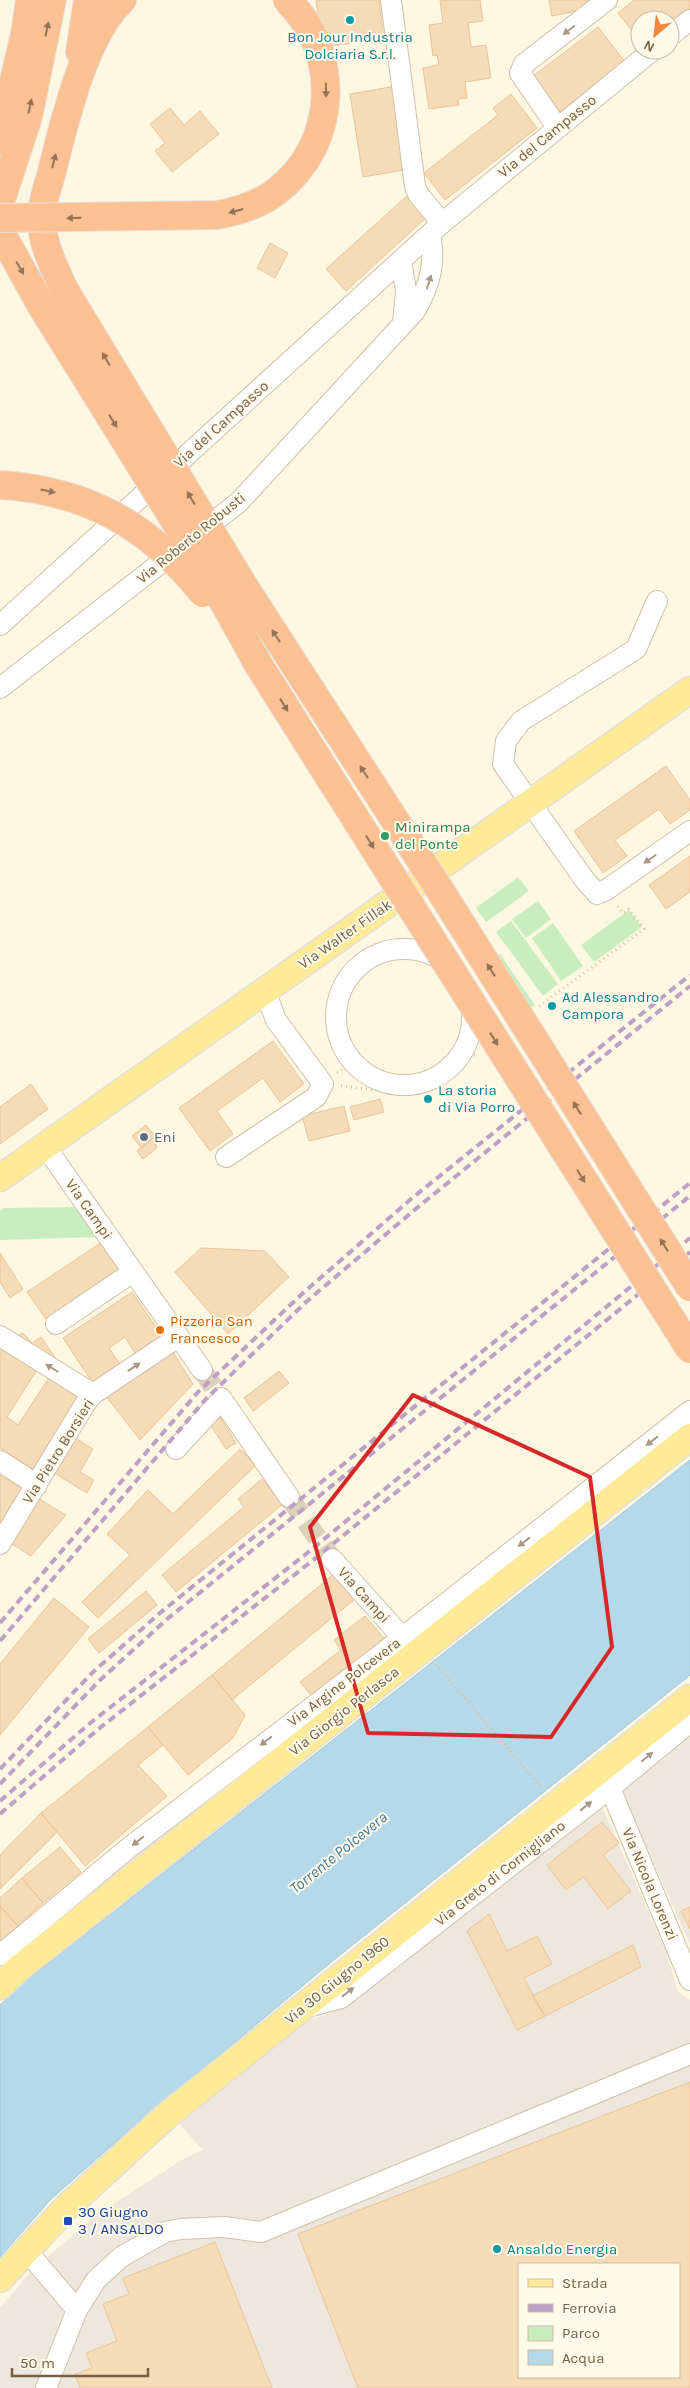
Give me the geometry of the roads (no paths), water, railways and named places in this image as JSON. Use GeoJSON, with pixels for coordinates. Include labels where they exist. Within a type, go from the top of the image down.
{"type":"FeatureCollection","features":[{"type":"Feature","properties":{"kind":"highway"},"geometry":{"type":"LineString","coordinates":[[0,72],[12,0]]}},
{"type":"Feature","properties":{"kind":"highway"},"geometry":{"type":"LineString","coordinates":[[0,140],[25,34],[30,0]]}},
{"type":"Feature","properties":{"kind":"highway"},"geometry":{"type":"LineString","coordinates":[[0,203],[28,117],[52,0]]}},
{"type":"Feature","properties":{"kind":"highway"},"geometry":{"type":"LineString","coordinates":[[74,93],[88,0]]}},
{"type":"Feature","properties":{"kind":"highway"},"geometry":{"type":"LineString","coordinates":[[0,218],[217,215],[248,207],[276,193],[298,172],[314,146],[321,130],[327,98],[324,65],[319,49],[304,19],[287,0]]}},
{"type":"Feature","properties":{"kind":"highway"},"geometry":{"type":"LineString","coordinates":[[119,2],[97,34],[74,93],[42,212],[50,260],[65,291],[245,588],[433,879],[690,1287]]}},
{"type":"Feature","properties":{"kind":"highway"},"geometry":{"type":"LineString","coordinates":[[0,231],[41,305],[211,579],[258,664],[690,1350]]}},
{"type":"Feature","properties":{"kind":"highway"},"geometry":{"type":"LineString","coordinates":[[0,485],[46,490],[68,495],[102,509],[132,525],[173,558],[258,664]]}},
{"type":"Feature","properties":{"kind":"main road","name":"Via Walter Fillak"},"geometry":{"type":"LineString","coordinates":[[0,1178],[690,690]]}},
{"type":"Feature","properties":{"kind":"main road","name":"Via Giorgio Perlasca"},"geometry":{"type":"LineString","coordinates":[[0,1986],[19,1968],[417,1650],[690,1437]]}},
{"type":"Feature","properties":{"kind":"main road","name":"Via 30 Giugno 1960"},"geometry":{"type":"LineString","coordinates":[[0,2279],[66,2208],[165,2117],[554,1809],[690,1698]]}},
{"type":"Feature","properties":{"kind":"street"},"geometry":{"type":"LineString","coordinates":[[391,0],[415,186],[436,229]]}},
{"type":"Feature","properties":{"kind":"street"},"geometry":{"type":"LineString","coordinates":[[557,127],[520,73],[524,64],[607,0]]}},
{"type":"Feature","properties":{"kind":"street"},"geometry":{"type":"LineString","coordinates":[[680,28],[690,20]]}},
{"type":"Feature","properties":{"kind":"street","name":"Via del Campasso"},"geometry":{"type":"LineString","coordinates":[[0,625],[436,229],[557,127],[641,60]]}},
{"type":"Feature","properties":{"kind":"street","name":"Via Roberto Robusti"},"geometry":{"type":"LineString","coordinates":[[0,688],[239,502],[404,323],[422,298],[431,277],[436,229]]}},
{"type":"Feature","properties":{"kind":"street"},"geometry":{"type":"LineString","coordinates":[[401,261],[406,290],[404,323]]}},
{"type":"Feature","properties":{"kind":"street"},"geometry":{"type":"LineString","coordinates":[[657,601],[636,649],[521,721],[506,741],[503,764],[584,879],[597,894],[606,890],[690,831]]}},
{"type":"Feature","properties":{"kind":"street"},"geometry":{"type":"LineString","coordinates":[[415,949],[435,956],[452,969],[465,986],[472,1006],[472,1027],[465,1047],[453,1065],[436,1077],[415,1084],[394,1084],[374,1077],[356,1064],[344,1047],[337,1027],[337,1006],[344,986],[356,968],[373,956],[387,952],[415,949]]}},
{"type":"Feature","properties":{"kind":"street"},"geometry":{"type":"LineString","coordinates":[[226,1157],[316,1097],[323,1084],[276,1020],[265,991]]}},
{"type":"Feature","properties":{"kind":"street","name":"Via Campi"},"geometry":{"type":"LineString","coordinates":[[45,1146],[202,1370]]}},
{"type":"Feature","properties":{"kind":"street"},"geometry":{"type":"LineString","coordinates":[[61,1326],[137,1277]]}},
{"type":"Feature","properties":{"kind":"street"},"geometry":{"type":"LineString","coordinates":[[0,1336],[93,1394]]}},
{"type":"Feature","properties":{"kind":"street","name":"Via Pietro Borsieri"},"geometry":{"type":"LineString","coordinates":[[0,1544],[84,1404],[93,1394],[178,1337]]}},
{"type":"Feature","properties":{"kind":"street"},"geometry":{"type":"LineString","coordinates":[[176,1449],[221,1399],[289,1497]]}},
{"type":"Feature","properties":{"kind":"street","name":"Via Argine Polcevera"},"geometry":{"type":"LineString","coordinates":[[0,1955],[126,1850],[417,1650],[690,1411]]}},
{"type":"Feature","properties":{"kind":"street"},"geometry":{"type":"LineString","coordinates":[[0,1461],[37,1485]]}},
{"type":"Feature","properties":{"kind":"street","name":"Via Campi"},"geometry":{"type":"LineString","coordinates":[[332,1559],[417,1650]]}},
{"type":"Feature","properties":{"kind":"street","name":"Via Greto di Cornigliano"},"geometry":{"type":"LineString","coordinates":[[554,1809],[610,1788],[690,1722]]}},
{"type":"Feature","properties":{"kind":"street","name":"Via Nicola Lorenzi"},"geometry":{"type":"LineString","coordinates":[[610,1788],[687,1973]]}},
{"type":"Feature","properties":{"kind":"street"},"geometry":{"type":"LineString","coordinates":[[46,2388],[76,2310],[96,2280],[121,2257],[165,2232],[194,2227],[224,2227],[261,2232],[690,2054]]}},
{"type":"Feature","properties":{"kind":"street"},"geometry":{"type":"LineString","coordinates":[[26,2250],[76,2310]]}},
{"type":"Feature","properties":{"kind":"water","name":"Torrente Polcevera"},"geometry":{"type":"Polygon","coordinates":[[[690,1460],[690,1675],[330,1963],[127,2132],[51,2199],[0,2257],[0,2005],[23,1983],[690,1460]]]}},
{"type":"Feature","properties":{"kind":"tunnel"},"geometry":{"type":"LineString","coordinates":[[202,1370],[221,1398]]}},
{"type":"Feature","properties":{"kind":"tunnel"},"geometry":{"type":"LineString","coordinates":[[289,1497],[332,1559]]}},
{"type":"Feature","properties":{"kind":"railway"},"geometry":{"type":"LineString","coordinates":[[0,1623],[198,1392],[302,1294],[411,1199],[690,975]]}},
{"type":"Feature","properties":{"kind":"railway"},"geometry":{"type":"LineString","coordinates":[[0,1641],[205,1400],[306,1302],[418,1207],[690,986]]}},
{"type":"Feature","properties":{"kind":"railway"},"geometry":{"type":"LineString","coordinates":[[0,1769],[92,1673],[160,1613],[690,1183]]}},
{"type":"Feature","properties":{"kind":"railway"},"geometry":{"type":"LineString","coordinates":[[0,1784],[99,1681],[166,1620],[690,1196]]}},
{"type":"Feature","properties":{"kind":"railway"},"geometry":{"type":"LineString","coordinates":[[0,1801],[89,1724],[306,1554],[690,1238]]}},
{"type":"Feature","properties":{"kind":"railway"},"geometry":{"type":"LineString","coordinates":[[0,1814],[96,1731],[312,1561],[690,1252]]}},
{"type":"Feature","properties":{"kind":"place","name":"Bon Jour Industria Dolciaria S.r.l."},"geometry":{"type":"Point","coordinates":[350,20]}},
{"type":"Feature","properties":{"kind":"place","name":"Minirampa del Ponte"},"geometry":{"type":"Point","coordinates":[385,836]}},
{"type":"Feature","properties":{"kind":"place","name":"Ad Alessandro Campora"},"geometry":{"type":"Point","coordinates":[552,1006]}},
{"type":"Feature","properties":{"kind":"place","name":"La storia di Via Porro"},"geometry":{"type":"Point","coordinates":[428,1099]}},
{"type":"Feature","properties":{"kind":"place","name":"Eni"},"geometry":{"type":"Point","coordinates":[144,1137]}},
{"type":"Feature","properties":{"kind":"place","name":"Pizzeria San Francesco"},"geometry":{"type":"Point","coordinates":[160,1330]}},
{"type":"Feature","properties":{"kind":"place","name":"30 Giugno 3 / ANSALDO"},"geometry":{"type":"Point","coordinates":[68,2221]}},
{"type":"Feature","properties":{"kind":"place","name":"Ansaldo Energia"},"geometry":{"type":"Point","coordinates":[497,2249]}}]}
